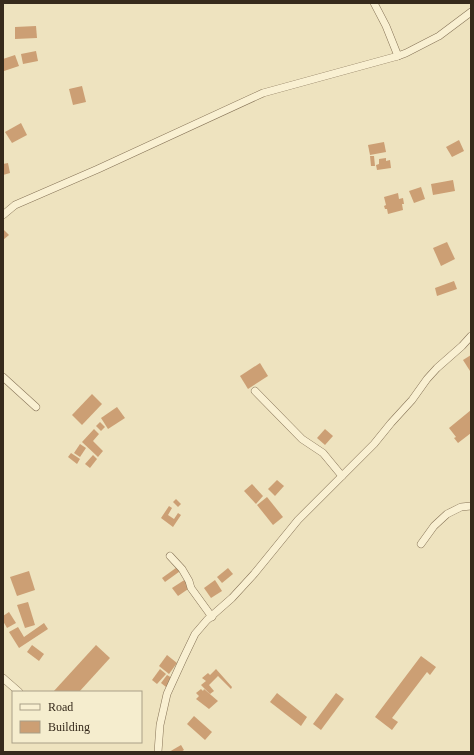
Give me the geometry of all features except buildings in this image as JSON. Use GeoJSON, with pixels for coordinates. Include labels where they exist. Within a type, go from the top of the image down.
{"type":"FeatureCollection","features":[{"type":"Feature","properties":{"kind":"street"},"geometry":{"type":"LineString","coordinates":[[374,3],[386,26],[398,56]]}},
{"type":"Feature","properties":{"kind":"street"},"geometry":{"type":"LineString","coordinates":[[3,215],[15,205],[98,169],[263,93],[398,56],[439,36],[471,12]]}},
{"type":"Feature","properties":{"kind":"street"},"geometry":{"type":"LineString","coordinates":[[158,752],[160,725],[168,694],[182,659],[195,634],[211,616],[232,598],[245,584],[298,520],[374,444],[437,368],[471,336]]}},
{"type":"Feature","properties":{"kind":"street"},"geometry":{"type":"LineString","coordinates":[[3,377],[36,407]]}},
{"type":"Feature","properties":{"kind":"street"},"geometry":{"type":"LineString","coordinates":[[256,391],[302,439],[324,453],[342,476]]}},
{"type":"Feature","properties":{"kind":"street"},"geometry":{"type":"LineString","coordinates":[[421,544],[434,526],[447,514],[461,507],[471,506]]}},
{"type":"Feature","properties":{"kind":"street"},"geometry":{"type":"LineString","coordinates":[[170,556],[182,569],[191,588],[211,616]]}},
{"type":"Feature","properties":{"kind":"street"},"geometry":{"type":"LineString","coordinates":[[3,678],[18,691]]}}]}
